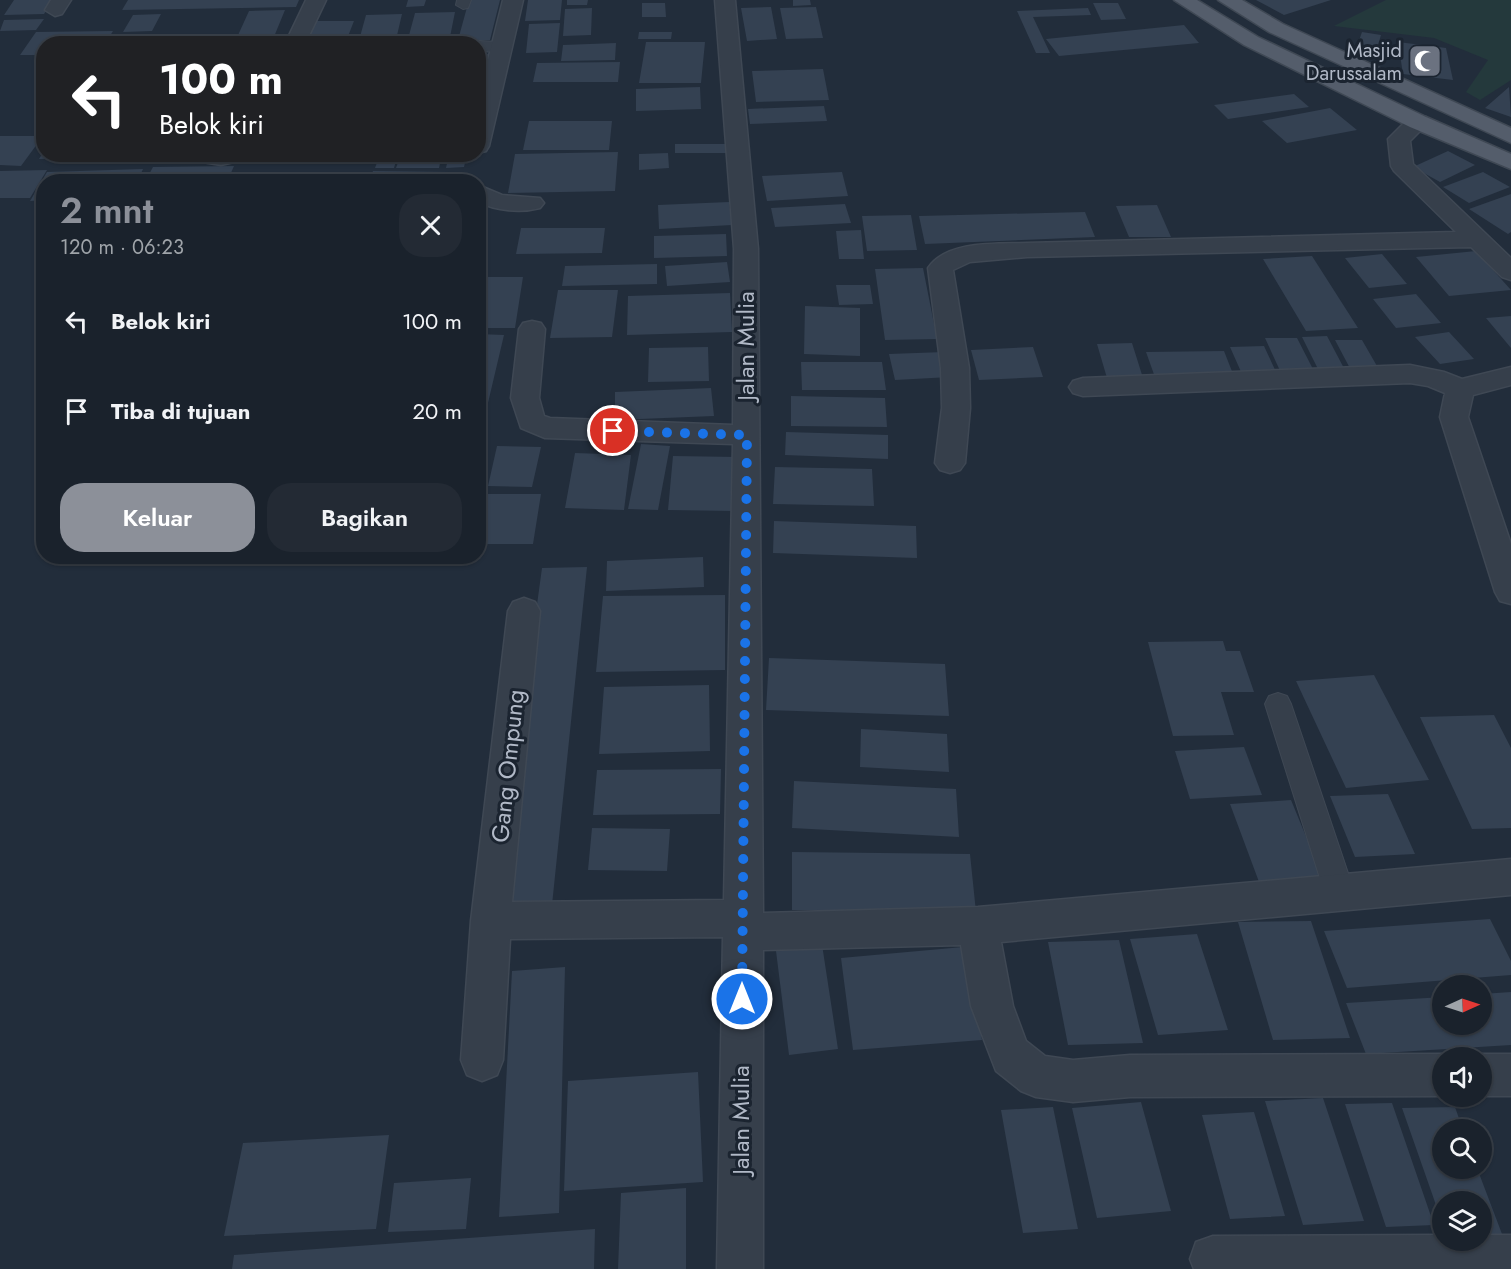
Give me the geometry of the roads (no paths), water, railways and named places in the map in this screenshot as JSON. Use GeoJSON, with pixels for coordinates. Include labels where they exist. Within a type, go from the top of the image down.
{"type":"FeatureCollection","features":[{"type":"Feature","properties":{"kind":"main road"},"geometry":{"type":"LineString","coordinates":[[1184,0],[1251,41],[1418,122],[1511,162]]}},
{"type":"Feature","properties":{"kind":"main road"},"geometry":{"type":"LineString","coordinates":[[1228,0],[1276,28],[1511,136]]}},
{"type":"Feature","properties":{"kind":"main road"},"geometry":{"type":"LineString","coordinates":[[1339,84],[1366,69]]}},
{"type":"Feature","properties":{"kind":"street"},"geometry":{"type":"LineString","coordinates":[[300,36],[316,0]]}},
{"type":"Feature","properties":{"kind":"street"},"geometry":{"type":"LineString","coordinates":[[486,110],[513,0]]}},
{"type":"Feature","properties":{"kind":"street","name":"Jalan Mulia"},"geometry":{"type":"LineString","coordinates":[[725,0],[746,249],[747,435],[740,1269]]}},
{"type":"Feature","properties":{"kind":"street"},"geometry":{"type":"LineString","coordinates":[[1418,122],[1399,139],[1402,166],[1480,239],[1511,272]]}},
{"type":"Feature","properties":{"kind":"street"},"geometry":{"type":"LineString","coordinates":[[486,196],[497,202],[532,203]]}},
{"type":"Feature","properties":{"kind":"street"},"geometry":{"type":"LineString","coordinates":[[950,463],[956,408],[955,368],[940,268],[946,261],[959,256],[1028,250],[1480,239]]}},
{"type":"Feature","properties":{"kind":"street"},"geometry":{"type":"LineString","coordinates":[[532,329],[525,398],[527,414],[531,421],[545,428],[747,435]]}},
{"type":"Feature","properties":{"kind":"street"},"geometry":{"type":"LineString","coordinates":[[1083,387],[1410,374],[1434,378],[1460,389],[1511,376]]}},
{"type":"Feature","properties":{"kind":"street"},"geometry":{"type":"LineString","coordinates":[[1460,389],[1454,417],[1511,592]]}},
{"type":"Feature","properties":{"kind":"street","name":"Gang Ompung"},"geometry":{"type":"LineString","coordinates":[[482,1060],[491,921],[524,611]]}},
{"type":"Feature","properties":{"kind":"street"},"geometry":{"type":"LineString","coordinates":[[491,921],[978,926],[1511,876]]}},
{"type":"Feature","properties":{"kind":"street"},"geometry":{"type":"LineString","coordinates":[[978,926],[992,1006],[1011,1056],[1036,1076],[1073,1081],[1130,1076],[1432,1076]]}},
{"type":"Feature","properties":{"kind":"street"},"geometry":{"type":"LineString","coordinates":[[1492,1075],[1511,1075]]}},
{"type":"Feature","properties":{"kind":"street"},"geometry":{"type":"LineString","coordinates":[[1213,1260],[1511,1258]]}},
{"type":"Feature","properties":{"kind":"lane"},"geometry":{"type":"LineString","coordinates":[[486,46],[500,47]]}},
{"type":"Feature","properties":{"kind":"lane"},"geometry":{"type":"LineString","coordinates":[[1278,704],[1338,891]]}},
{"type":"Feature","properties":{"kind":"place","name":"Masjid Darussalam"},"geometry":{"type":"Point","coordinates":[1425,61]}}]}
